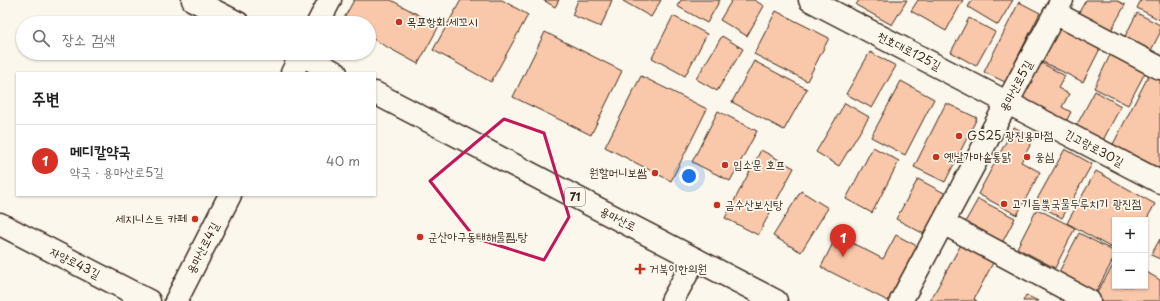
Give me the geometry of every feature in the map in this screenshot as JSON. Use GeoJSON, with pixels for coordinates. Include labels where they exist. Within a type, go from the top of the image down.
{"type":"FeatureCollection","features":[{"type":"Feature","properties":{"kind":"street"},"geometry":{"type":"LineString","coordinates":[[193,0],[224,16]]}},
{"type":"Feature","properties":{"kind":"street"},"geometry":{"type":"LineString","coordinates":[[322,16],[330,0]]}},
{"type":"Feature","properties":{"kind":"street","name":"천호대로125길"},"geometry":{"type":"LineString","coordinates":[[810,0],[1007,103]]}},
{"type":"Feature","properties":{"kind":"street","name":"용마산로5길"},"geometry":{"type":"LineString","coordinates":[[901,301],[1059,6],[1160,68]]}},
{"type":"Feature","properties":{"kind":"street"},"geometry":{"type":"LineString","coordinates":[[303,60],[333,72]]}},
{"type":"Feature","properties":{"kind":"street","name":"용마산로"},"geometry":{"type":"LineString","coordinates":[[376,94],[776,301]]}},
{"type":"Feature","properties":{"kind":"street","name":"긴고랑로30길"},"geometry":{"type":"LineString","coordinates":[[1007,103],[1160,182]]}},
{"type":"Feature","properties":{"kind":"street","name":"용마산로4길"},"geometry":{"type":"LineString","coordinates":[[176,301],[229,196]]}},
{"type":"Feature","properties":{"kind":"street"},"geometry":{"type":"LineString","coordinates":[[943,223],[1089,301]]}},
{"type":"Feature","properties":{"kind":"street","name":"자양로43길"},"geometry":{"type":"LineString","coordinates":[[0,224],[149,301]]}},
{"type":"Feature","properties":{"kind":"street"},"geometry":{"type":"LineString","coordinates":[[672,301],[695,259]]}},
{"type":"Feature","properties":{"kind":"highlighted area"},"geometry":{"type":"Polygon","coordinates":[[[504,119],[544,133],[569,217],[544,260],[475,238],[430,181],[504,119]]]}},
{"type":"Feature","properties":{"kind":"building"},"geometry":{"type":"Polygon","coordinates":[[[354,0],[391,0],[439,26],[418,64],[376,41],[376,16],[345,16],[354,0]]]}},
{"type":"Feature","properties":{"kind":"building"},"geometry":{"type":"Polygon","coordinates":[[[461,0],[502,0],[528,15],[491,82],[433,50],[461,0]]]}},
{"type":"Feature","properties":{"kind":"building"},"geometry":{"type":"Polygon","coordinates":[[[543,0],[559,0],[555,7],[543,0]]]}},
{"type":"Feature","properties":{"kind":"building"},"geometry":{"type":"Polygon","coordinates":[[[578,0],[612,0],[601,27],[572,15],[578,0]]]}},
{"type":"Feature","properties":{"kind":"building"},"geometry":{"type":"Polygon","coordinates":[[[661,0],[651,17],[623,1],[661,0]]]}},
{"type":"Feature","properties":{"kind":"building"},"geometry":{"type":"Polygon","coordinates":[[[681,0],[720,0],[707,23],[677,6],[681,0]]]}},
{"type":"Feature","properties":{"kind":"building"},"geometry":{"type":"Polygon","coordinates":[[[732,0],[754,0],[764,6],[747,36],[720,20],[732,0]]]}},
{"type":"Feature","properties":{"kind":"building"},"geometry":{"type":"Polygon","coordinates":[[[859,0],[907,0],[892,25],[856,5],[859,0]]]}},
{"type":"Feature","properties":{"kind":"building"},"geometry":{"type":"Polygon","coordinates":[[[918,0],[963,0],[946,31],[911,11],[918,0]]]}},
{"type":"Feature","properties":{"kind":"building"},"geometry":{"type":"Polygon","coordinates":[[[972,0],[1013,0],[998,25],[968,7],[972,0]]]}},
{"type":"Feature","properties":{"kind":"building"},"geometry":{"type":"Polygon","coordinates":[[[1086,0],[1116,0],[1125,5],[1108,36],[1075,19],[1086,0]]]}},
{"type":"Feature","properties":{"kind":"building"},"geometry":{"type":"Polygon","coordinates":[[[1141,0],[1160,0],[1160,20],[1137,8],[1141,0]]]}},
{"type":"Feature","properties":{"kind":"building"},"geometry":{"type":"Polygon","coordinates":[[[1019,2],[1040,13],[1005,82],[984,72],[1019,2]]]}},
{"type":"Feature","properties":{"kind":"building"},"geometry":{"type":"Polygon","coordinates":[[[776,11],[829,38],[807,81],[754,54],[776,11]]]}},
{"type":"Feature","properties":{"kind":"building"},"geometry":{"type":"Polygon","coordinates":[[[1137,13],[1160,25],[1160,33],[1147,58],[1121,44],[1137,13]]]}},
{"type":"Feature","properties":{"kind":"building"},"geometry":{"type":"Polygon","coordinates":[[[673,16],[707,34],[685,76],[652,58],[673,16]]]}},
{"type":"Feature","properties":{"kind":"building"},"geometry":{"type":"Polygon","coordinates":[[[969,18],[995,32],[976,66],[951,52],[969,18]]]}},
{"type":"Feature","properties":{"kind":"building"},"geometry":{"type":"Polygon","coordinates":[[[1060,21],[1103,43],[1083,82],[1041,61],[1060,21]]]}},
{"type":"Feature","properties":{"kind":"building"},"geometry":{"type":"Polygon","coordinates":[[[545,32],[622,71],[591,135],[513,97],[545,32]]]}},
{"type":"Feature","properties":{"kind":"building"},"geometry":{"type":"Polygon","coordinates":[[[722,36],[743,49],[717,91],[696,79],[722,36]]]}},
{"type":"Feature","properties":{"kind":"building"},"geometry":{"type":"Polygon","coordinates":[[[1112,51],[1147,69],[1128,105],[1094,88],[1112,51]]]}},
{"type":"Feature","properties":{"kind":"building"},"geometry":{"type":"Polygon","coordinates":[[[870,52],[896,66],[872,108],[846,94],[870,52]]]}},
{"type":"Feature","properties":{"kind":"building"},"geometry":{"type":"Polygon","coordinates":[[[754,61],[807,89],[784,130],[732,102],[754,61]]]}},
{"type":"Feature","properties":{"kind":"building"},"geometry":{"type":"Polygon","coordinates":[[[1040,62],[1065,76],[1058,88],[1069,94],[1062,107],[1071,112],[1062,129],[1017,104],[1040,62]]]}},
{"type":"Feature","properties":{"kind":"building"},"geometry":{"type":"Polygon","coordinates":[[[1151,71],[1160,76],[1160,176],[1110,150],[1151,71]]]}},
{"type":"Feature","properties":{"kind":"building"},"geometry":{"type":"Polygon","coordinates":[[[641,76],[707,109],[671,181],[605,147],[641,76]]]}},
{"type":"Feature","properties":{"kind":"building"},"geometry":{"type":"Polygon","coordinates":[[[901,81],[934,99],[905,155],[871,137],[901,81]]]}},
{"type":"Feature","properties":{"kind":"building"},"geometry":{"type":"Polygon","coordinates":[[[1095,91],[1121,106],[1101,144],[1074,130],[1095,91]]]}},
{"type":"Feature","properties":{"kind":"building"},"geometry":{"type":"Polygon","coordinates":[[[845,103],[869,117],[839,166],[816,152],[845,103]]]}},
{"type":"Feature","properties":{"kind":"building"},"geometry":{"type":"Polygon","coordinates":[[[946,103],[977,118],[945,182],[914,167],[946,103]]]}},
{"type":"Feature","properties":{"kind":"building"},"geometry":{"type":"Polygon","coordinates":[[[718,111],[757,131],[730,181],[692,162],[718,111]]]}},
{"type":"Feature","properties":{"kind":"building"},"geometry":{"type":"Polygon","coordinates":[[[1014,127],[1034,138],[1021,162],[1040,172],[1017,215],[978,194],[1014,127]]]}},
{"type":"Feature","properties":{"kind":"building"},"geometry":{"type":"Polygon","coordinates":[[[873,147],[899,161],[872,213],[846,199],[873,147]]]}},
{"type":"Feature","properties":{"kind":"building"},"geometry":{"type":"Polygon","coordinates":[[[1065,149],[1092,164],[1062,218],[1035,203],[1065,149]]]}},
{"type":"Feature","properties":{"kind":"building"},"geometry":{"type":"Polygon","coordinates":[[[761,150],[794,168],[758,235],[725,218],[761,150]]]}},
{"type":"Feature","properties":{"kind":"building"},"geometry":{"type":"Polygon","coordinates":[[[1096,171],[1155,204],[1148,217],[1112,217],[1112,248],[1067,223],[1096,171]]]}},
{"type":"Feature","properties":{"kind":"building"},"geometry":{"type":"Polygon","coordinates":[[[918,179],[946,194],[924,234],[896,219],[918,179]]]}},
{"type":"Feature","properties":{"kind":"building"},"geometry":{"type":"Polygon","coordinates":[[[801,191],[828,208],[801,252],[773,236],[801,191]]]}},
{"type":"Feature","properties":{"kind":"building"},"geometry":{"type":"Polygon","coordinates":[[[978,199],[1015,218],[1002,243],[964,224],[978,199]]]}},
{"type":"Feature","properties":{"kind":"building"},"geometry":{"type":"Polygon","coordinates":[[[1037,209],[1075,228],[1055,268],[1017,248],[1037,209]]]}},
{"type":"Feature","properties":{"kind":"building"},"geometry":{"type":"Polygon","coordinates":[[[1079,233],[1112,250],[1112,262],[1096,292],[1059,272],[1079,233]]]}},
{"type":"Feature","properties":{"kind":"building"},"geometry":{"type":"Polygon","coordinates":[[[837,235],[883,259],[896,235],[917,246],[888,301],[821,267],[837,235]]]}},
{"type":"Feature","properties":{"kind":"building"},"geometry":{"type":"Polygon","coordinates":[[[1160,239],[1160,259],[1151,255],[1160,239]]]}},
{"type":"Feature","properties":{"kind":"building"},"geometry":{"type":"Polygon","coordinates":[[[963,241],[995,259],[974,299],[977,301],[930,301],[963,241]]]}},
{"type":"Feature","properties":{"kind":"building"},"geometry":{"type":"Polygon","coordinates":[[[1112,267],[1112,289],[1148,289],[1148,273],[1160,280],[1160,301],[1092,301],[1112,267]]]}},
{"type":"Feature","properties":{"kind":"building"},"geometry":{"type":"Polygon","coordinates":[[[1026,295],[1038,301],[1023,301],[1026,295]]]}},
{"type":"Feature","properties":{"kind":"place","name":"목포항회.세꼬시"},"geometry":{"type":"Point","coordinates":[399,22]}},
{"type":"Feature","properties":{"kind":"place","name":"GS25 광진용마점"},"geometry":{"type":"Point","coordinates":[959,136]}},
{"type":"Feature","properties":{"kind":"place","name":"옛날가마솥통닭"},"geometry":{"type":"Point","coordinates":[936,157]}},
{"type":"Feature","properties":{"kind":"place","name":"웅심"},"geometry":{"type":"Point","coordinates":[1027,157]}},
{"type":"Feature","properties":{"kind":"place","name":"입소문 호프"},"geometry":{"type":"Point","coordinates":[725,165]}},
{"type":"Feature","properties":{"kind":"place","name":"원할머니보쌈"},"geometry":{"type":"Point","coordinates":[655,173]}},
{"type":"Feature","properties":{"kind":"place","name":"고기듬뿍국물두루치기 광진점"},"geometry":{"type":"Point","coordinates":[1004,204]}},
{"type":"Feature","properties":{"kind":"place","name":"금수산보신탕"},"geometry":{"type":"Point","coordinates":[717,205]}},
{"type":"Feature","properties":{"kind":"place","name":"세지니스트 카페"},"geometry":{"type":"Point","coordinates":[195,219]}},
{"type":"Feature","properties":{"kind":"place","name":"군산아구동태해물찜.탕"},"geometry":{"type":"Point","coordinates":[420,237]}},
{"type":"Feature","properties":{"kind":"place","name":"메디칼약국"},"geometry":{"type":"Point","coordinates":[843,257]}},
{"type":"Feature","properties":{"kind":"place","name":"거북이한의원"},"geometry":{"type":"Point","coordinates":[640,269]}}]}
